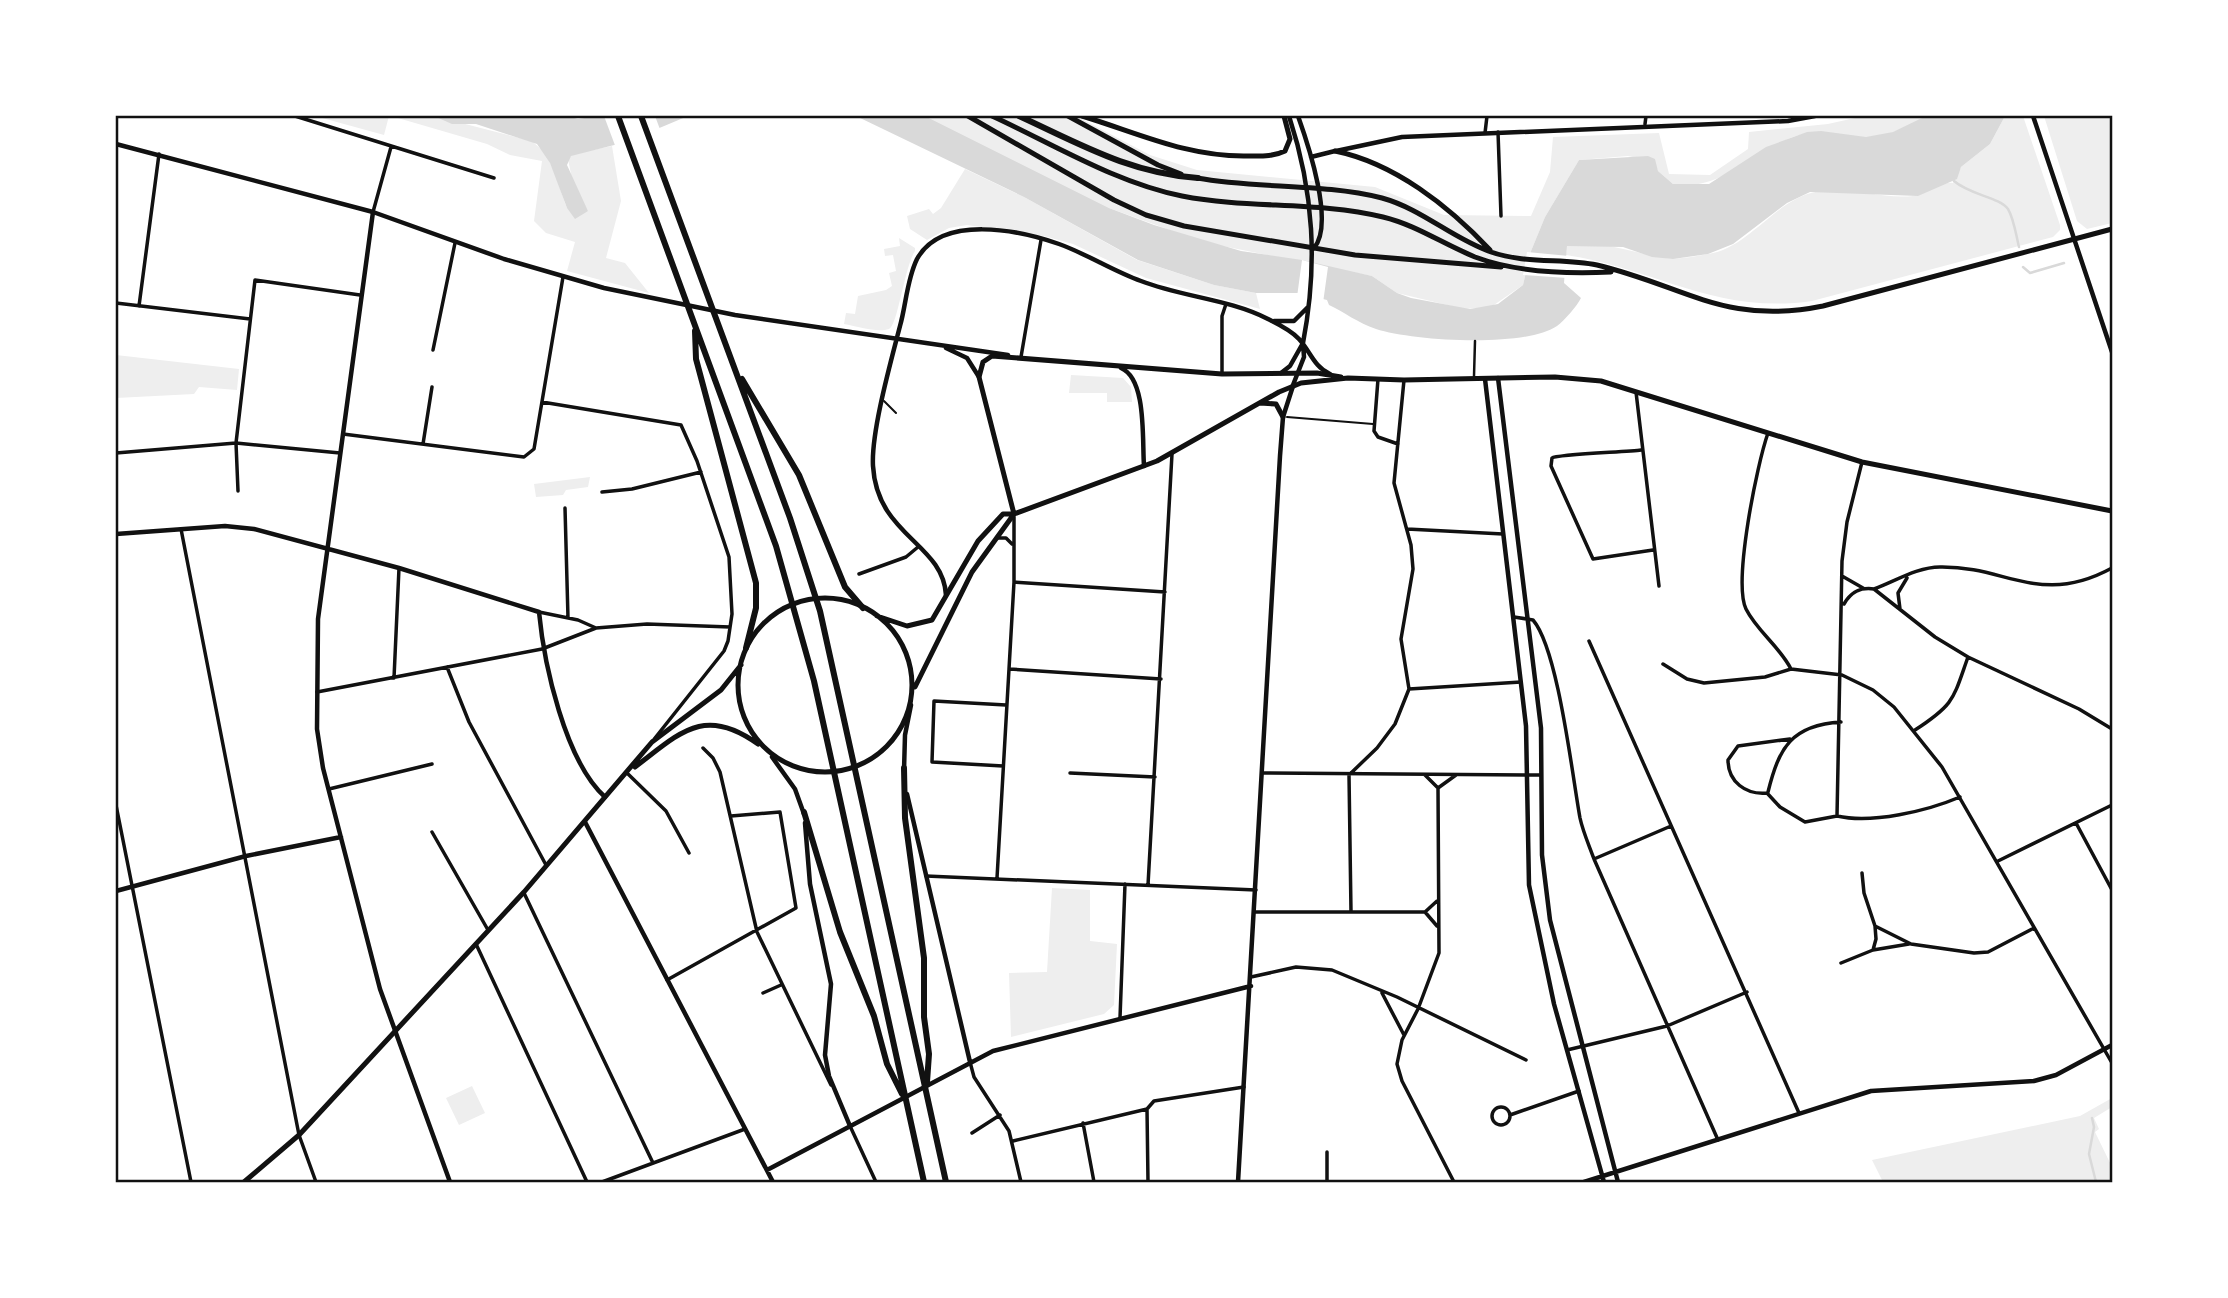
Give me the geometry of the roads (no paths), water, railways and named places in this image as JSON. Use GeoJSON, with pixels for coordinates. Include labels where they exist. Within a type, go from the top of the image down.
{"type":"FeatureCollection","features":[{"type":"Feature","properties":{"kind":"highway"},"geometry":{"type":"LineString","coordinates":[[618,116],[787,580],[828,744],[897,1075]]}},
{"type":"Feature","properties":{"kind":"highway"},"geometry":{"type":"LineString","coordinates":[[641,116],[809,575],[850,739],[946,1182]]}},
{"type":"Feature","properties":{"kind":"highway"},"geometry":{"type":"LineString","coordinates":[[1019,116],[1131,167],[1163,175],[1198,178]]}},
{"type":"Feature","properties":{"kind":"highway"},"geometry":{"type":"LineString","coordinates":[[698,338],[696,359],[756,583],[757,608],[746,648]]}},
{"type":"Feature","properties":{"kind":"highway"},"geometry":{"type":"LineString","coordinates":[[735,370],[795,466],[822,524],[839,573],[849,593],[863,608]]}},
{"type":"Feature","properties":{"kind":"highway"},"geometry":{"type":"LineString","coordinates":[[904,768],[905,818],[924,958],[924,1017],[929,1054],[926,1091]]}},
{"type":"Feature","properties":{"kind":"highway"},"geometry":{"type":"LineString","coordinates":[[804,812],[840,932],[906,1102],[924,1182]]}},
{"type":"Feature","properties":{"kind":"main road"},"geometry":{"type":"LineString","coordinates":[[968,116],[1080,181],[1146,215],[1212,233],[1395,260],[1615,272]]}},
{"type":"Feature","properties":{"kind":"main road"},"geometry":{"type":"LineString","coordinates":[[992,116],[1157,190],[1201,199],[1342,211],[1399,221],[1472,255],[1515,267]]}},
{"type":"Feature","properties":{"kind":"main road"},"geometry":{"type":"LineString","coordinates":[[1068,116],[1158,165],[1198,178],[1339,192],[1396,202],[1492,253],[1596,265],[1731,310],[1787,313],[1823,306],[2112,229]]}},
{"type":"Feature","properties":{"kind":"main road"},"geometry":{"type":"LineString","coordinates":[[1082,116],[1172,147],[1241,156],[1285,152],[1290,139],[1286,116]]}},
{"type":"Feature","properties":{"kind":"main road"},"geometry":{"type":"LineString","coordinates":[[1335,151],[1378,164],[1407,180],[1476,235],[1492,253]]}},
{"type":"Feature","properties":{"kind":"main road"},"geometry":{"type":"LineString","coordinates":[[1014,514],[979,377],[981,366],[988,358],[1009,356],[1222,374],[1331,374],[1348,378]]}},
{"type":"Feature","properties":{"kind":"main road"},"geometry":{"type":"LineString","coordinates":[[760,746],[741,703],[739,686],[746,648],[772,617],[797,602],[820,597],[841,598],[903,625],[919,625],[936,616],[978,541],[1003,514],[1014,514],[1171,454],[1293,385],[1348,378],[1404,380],[1573,377],[1637,390],[1862,462],[2112,511]]}},
{"type":"Feature","properties":{"kind":"main road"},"geometry":{"type":"LineString","coordinates":[[1257,404],[1276,404],[1283,417]]}},
{"type":"Feature","properties":{"kind":"main road"},"geometry":{"type":"LineString","coordinates":[[913,692],[951,611],[992,541],[1014,514]]}},
{"type":"Feature","properties":{"kind":"main road"},"geometry":{"type":"LineString","coordinates":[[627,773],[675,737],[696,725],[720,724],[760,746],[772,757],[809,770],[829,771],[862,763],[893,738],[911,705],[913,692],[913,676],[904,647],[877,615]]}},
{"type":"Feature","properties":{"kind":"main road"},"geometry":{"type":"LineString","coordinates":[[244,1182],[299,1135],[547,867],[652,742],[721,690],[741,665]]}},
{"type":"Feature","properties":{"kind":"street"},"geometry":{"type":"LineString","coordinates":[[295,116],[495,178]]}},
{"type":"Feature","properties":{"kind":"street"},"geometry":{"type":"LineString","coordinates":[[1238,1182],[1283,417],[1304,357],[1303,344],[1314,263],[1303,176],[1286,116]]}},
{"type":"Feature","properties":{"kind":"street"},"geometry":{"type":"LineString","coordinates":[[1298,116],[1311,157],[1322,224],[1321,238],[1314,248]]}},
{"type":"Feature","properties":{"kind":"street"},"geometry":{"type":"LineString","coordinates":[[1485,133],[1487,116]]}},
{"type":"Feature","properties":{"kind":"street"},"geometry":{"type":"LineString","coordinates":[[1645,124],[1646,116]]}},
{"type":"Feature","properties":{"kind":"street"},"geometry":{"type":"LineString","coordinates":[[1303,176],[1304,165],[1311,157],[1402,136],[1733,119],[1788,121],[1815,116]]}},
{"type":"Feature","properties":{"kind":"street"},"geometry":{"type":"LineString","coordinates":[[2033,116],[2112,352]]}},
{"type":"Feature","properties":{"kind":"street"},"geometry":{"type":"LineString","coordinates":[[1498,132],[1501,216]]}},
{"type":"Feature","properties":{"kind":"street"},"geometry":{"type":"LineString","coordinates":[[116,144],[373,212],[455,243],[563,277],[701,310],[1009,356]]}},
{"type":"Feature","properties":{"kind":"street"},"geometry":{"type":"LineString","coordinates":[[391,146],[373,212],[360,295],[316,645],[317,729],[328,789],[380,989],[450,1182]]}},
{"type":"Feature","properties":{"kind":"street"},"geometry":{"type":"LineString","coordinates":[[138,306],[159,155]]}},
{"type":"Feature","properties":{"kind":"street"},"geometry":{"type":"LineString","coordinates":[[946,600],[940,569],[891,519],[875,485],[873,453],[896,340],[915,266],[922,253],[937,239],[954,231],[970,229],[1041,240],[1066,247],[1146,283],[1226,304],[1270,320],[1303,344],[1318,366],[1331,374]]}},
{"type":"Feature","properties":{"kind":"street"},"geometry":{"type":"LineString","coordinates":[[1021,357],[1041,240]]}},
{"type":"Feature","properties":{"kind":"street"},"geometry":{"type":"LineString","coordinates":[[433,350],[455,243]]}},
{"type":"Feature","properties":{"kind":"street"},"geometry":{"type":"LineString","coordinates":[[343,434],[524,457],[534,449],[563,277]]}},
{"type":"Feature","properties":{"kind":"street"},"geometry":{"type":"LineString","coordinates":[[238,491],[236,443],[255,280],[360,295]]}},
{"type":"Feature","properties":{"kind":"street"},"geometry":{"type":"LineString","coordinates":[[116,303],[250,319]]}},
{"type":"Feature","properties":{"kind":"street"},"geometry":{"type":"LineString","coordinates":[[1270,320],[1294,321],[1309,303]]}},
{"type":"Feature","properties":{"kind":"street"},"geometry":{"type":"LineString","coordinates":[[1222,374],[1222,322],[1226,304]]}},
{"type":"Feature","properties":{"kind":"street"},"geometry":{"type":"LineString","coordinates":[[1475,341],[1475,379]]}},
{"type":"Feature","properties":{"kind":"street"},"geometry":{"type":"LineString","coordinates":[[1278,375],[1289,368],[1303,344]]}},
{"type":"Feature","properties":{"kind":"street"},"geometry":{"type":"LineString","coordinates":[[942,346],[962,354],[979,377]]}},
{"type":"Feature","properties":{"kind":"street"},"geometry":{"type":"LineString","coordinates":[[1120,367],[1131,374],[1138,389],[1144,466]]}},
{"type":"Feature","properties":{"kind":"street"},"geometry":{"type":"LineString","coordinates":[[1498,378],[1541,728],[1542,855],[1548,909],[1618,1182]]}},
{"type":"Feature","properties":{"kind":"street"},"geometry":{"type":"LineString","coordinates":[[1378,379],[1373,424],[1378,437],[1398,444]]}},
{"type":"Feature","properties":{"kind":"street"},"geometry":{"type":"LineString","coordinates":[[1485,379],[1521,682],[1528,773],[1529,885],[1538,936],[1602,1180]]}},
{"type":"Feature","properties":{"kind":"street"},"geometry":{"type":"LineString","coordinates":[[1351,912],[1349,775],[1377,748],[1395,724],[1409,688],[1401,639],[1412,569],[1407,529],[1394,483],[1404,380]]}},
{"type":"Feature","properties":{"kind":"street"},"geometry":{"type":"LineString","coordinates":[[423,444],[432,387]]}},
{"type":"Feature","properties":{"kind":"street"},"geometry":{"type":"LineString","coordinates":[[1637,390],[1635,401],[1659,586]]}},
{"type":"Feature","properties":{"kind":"street"},"geometry":{"type":"LineString","coordinates":[[542,402],[681,425],[701,472],[732,571],[730,627],[724,651],[652,742]]}},
{"type":"Feature","properties":{"kind":"street"},"geometry":{"type":"LineString","coordinates":[[1768,433],[1742,569],[1741,594],[1747,610],[1781,651],[1791,669]]}},
{"type":"Feature","properties":{"kind":"street"},"geometry":{"type":"LineString","coordinates":[[116,453],[236,443],[340,453]]}},
{"type":"Feature","properties":{"kind":"street"},"geometry":{"type":"LineString","coordinates":[[1642,450],[1593,455],[1560,454],[1552,457],[1551,465],[1593,559],[1653,550]]}},
{"type":"Feature","properties":{"kind":"street"},"geometry":{"type":"LineString","coordinates":[[1149,885],[1171,454]]}},
{"type":"Feature","properties":{"kind":"street"},"geometry":{"type":"LineString","coordinates":[[1494,458],[1507,457]]}},
{"type":"Feature","properties":{"kind":"street"},"geometry":{"type":"LineString","coordinates":[[1838,816],[1842,576],[1847,522],[1862,462]]}},
{"type":"Feature","properties":{"kind":"street"},"geometry":{"type":"LineString","coordinates":[[602,492],[623,491],[701,472]]}},
{"type":"Feature","properties":{"kind":"street"},"geometry":{"type":"LineString","coordinates":[[565,508],[568,618]]}},
{"type":"Feature","properties":{"kind":"street"},"geometry":{"type":"LineString","coordinates":[[998,878],[1014,582],[1014,514]]}},
{"type":"Feature","properties":{"kind":"street"},"geometry":{"type":"LineString","coordinates":[[116,534],[246,528],[399,568],[596,628]]}},
{"type":"Feature","properties":{"kind":"street"},"geometry":{"type":"LineString","coordinates":[[181,529],[299,1135],[316,1182]]}},
{"type":"Feature","properties":{"kind":"street"},"geometry":{"type":"LineString","coordinates":[[1407,529],[1503,534]]}},
{"type":"Feature","properties":{"kind":"street"},"geometry":{"type":"LineString","coordinates":[[992,541],[1003,537],[1014,546]]}},
{"type":"Feature","properties":{"kind":"street"},"geometry":{"type":"LineString","coordinates":[[859,574],[909,556],[918,547]]}},
{"type":"Feature","properties":{"kind":"street"},"geometry":{"type":"LineString","coordinates":[[1842,576],[1863,588],[1874,589],[1925,569],[1945,567],[2026,584],[2052,586],[2088,579],[2112,568]]}},
{"type":"Feature","properties":{"kind":"street"},"geometry":{"type":"LineString","coordinates":[[394,678],[399,568]]}},
{"type":"Feature","properties":{"kind":"street"},"geometry":{"type":"LineString","coordinates":[[1901,611],[1898,593],[1908,576]]}},
{"type":"Feature","properties":{"kind":"street"},"geometry":{"type":"LineString","coordinates":[[1014,582],[1166,592]]}},
{"type":"Feature","properties":{"kind":"street"},"geometry":{"type":"LineString","coordinates":[[1842,605],[1852,594],[1863,588]]}},
{"type":"Feature","properties":{"kind":"street"},"geometry":{"type":"LineString","coordinates":[[1874,589],[1935,637],[1968,657],[2079,709],[2112,729]]}},
{"type":"Feature","properties":{"kind":"street"},"geometry":{"type":"LineString","coordinates":[[539,612],[542,649],[564,725],[593,783],[605,797]]}},
{"type":"Feature","properties":{"kind":"street"},"geometry":{"type":"LineString","coordinates":[[1514,617],[1527,617],[1538,626],[1547,651],[1581,822],[1594,859],[1718,1140]]}},
{"type":"Feature","properties":{"kind":"street"},"geometry":{"type":"LineString","coordinates":[[317,692],[542,649],[596,628],[647,624],[730,627]]}},
{"type":"Feature","properties":{"kind":"street"},"geometry":{"type":"LineString","coordinates":[[1589,641],[1799,1113]]}},
{"type":"Feature","properties":{"kind":"street"},"geometry":{"type":"LineString","coordinates":[[1914,730],[1936,716],[1954,698],[1968,657]]}},
{"type":"Feature","properties":{"kind":"street"},"geometry":{"type":"LineString","coordinates":[[1663,664],[1687,679],[1704,683],[1765,677],[1791,669],[1842,675],[1884,698],[1914,730],[1960,797],[2112,1063]]}},
{"type":"Feature","properties":{"kind":"street"},"geometry":{"type":"LineString","coordinates":[[447,667],[469,722],[547,867]]}},
{"type":"Feature","properties":{"kind":"street"},"geometry":{"type":"LineString","coordinates":[[1008,669],[1161,679]]}},
{"type":"Feature","properties":{"kind":"street"},"geometry":{"type":"LineString","coordinates":[[1409,688],[1521,682]]}},
{"type":"Feature","properties":{"kind":"street"},"geometry":{"type":"LineString","coordinates":[[1003,766],[932,762],[934,701],[1006,705]]}},
{"type":"Feature","properties":{"kind":"street"},"geometry":{"type":"LineString","coordinates":[[911,705],[904,768],[926,876],[974,1077],[1000,1115],[1013,1141],[1021,1182]]}},
{"type":"Feature","properties":{"kind":"street"},"geometry":{"type":"LineString","coordinates":[[1841,722],[1815,726],[1790,739],[1738,746],[1728,760],[1729,770],[1739,786],[1753,793],[1767,793],[1780,807],[1805,822],[1838,816],[1857,820],[1935,807],[1960,797]]}},
{"type":"Feature","properties":{"kind":"street"},"geometry":{"type":"LineString","coordinates":[[1767,793],[1775,763],[1790,739]]}},
{"type":"Feature","properties":{"kind":"street"},"geometry":{"type":"LineString","coordinates":[[703,748],[719,769],[757,932],[818,1063],[839,1099]]}},
{"type":"Feature","properties":{"kind":"street"},"geometry":{"type":"LineString","coordinates":[[772,757],[793,785],[804,812],[810,884],[831,984],[825,1055],[839,1099],[876,1182]]}},
{"type":"Feature","properties":{"kind":"street"},"geometry":{"type":"LineString","coordinates":[[328,789],[432,764]]}},
{"type":"Feature","properties":{"kind":"street"},"geometry":{"type":"LineString","coordinates":[[627,773],[666,811],[690,853]]}},
{"type":"Feature","properties":{"kind":"street"},"geometry":{"type":"LineString","coordinates":[[1070,773],[1155,777]]}},
{"type":"Feature","properties":{"kind":"street"},"geometry":{"type":"LineString","coordinates":[[1262,774],[1543,775]]}},
{"type":"Feature","properties":{"kind":"street"},"geometry":{"type":"LineString","coordinates":[[1438,788],[1458,774]]}},
{"type":"Feature","properties":{"kind":"street"},"geometry":{"type":"LineString","coordinates":[[1425,775],[1438,788],[1439,953],[1418,1009],[1404,1035],[1397,1064],[1402,1082],[1454,1182]]}},
{"type":"Feature","properties":{"kind":"street"},"geometry":{"type":"LineString","coordinates":[[116,804],[191,1182]]}},
{"type":"Feature","properties":{"kind":"street"},"geometry":{"type":"LineString","coordinates":[[1997,861],[2112,805]]}},
{"type":"Feature","properties":{"kind":"street"},"geometry":{"type":"LineString","coordinates":[[667,980],[795,909],[783,819],[777,810],[731,816]]}},
{"type":"Feature","properties":{"kind":"street"},"geometry":{"type":"LineString","coordinates":[[584,822],[773,1182]]}},
{"type":"Feature","properties":{"kind":"street"},"geometry":{"type":"LineString","coordinates":[[2076,823],[2112,890]]}},
{"type":"Feature","properties":{"kind":"street"},"geometry":{"type":"LineString","coordinates":[[1594,859],[1671,826]]}},
{"type":"Feature","properties":{"kind":"street"},"geometry":{"type":"LineString","coordinates":[[432,832],[488,930]]}},
{"type":"Feature","properties":{"kind":"street"},"geometry":{"type":"LineString","coordinates":[[116,891],[246,856],[341,837]]}},
{"type":"Feature","properties":{"kind":"street"},"geometry":{"type":"LineString","coordinates":[[1862,873],[1864,893],[1875,926],[1873,950]]}},
{"type":"Feature","properties":{"kind":"street"},"geometry":{"type":"LineString","coordinates":[[926,876],[1256,890]]}},
{"type":"Feature","properties":{"kind":"street"},"geometry":{"type":"LineString","coordinates":[[1120,1018],[1125,884]]}},
{"type":"Feature","properties":{"kind":"street"},"geometry":{"type":"LineString","coordinates":[[524,892],[653,1163]]}},
{"type":"Feature","properties":{"kind":"street"},"geometry":{"type":"LineString","coordinates":[[1255,912],[1424,912],[1437,901]]}},
{"type":"Feature","properties":{"kind":"street"},"geometry":{"type":"LineString","coordinates":[[1424,912],[1437,926]]}},
{"type":"Feature","properties":{"kind":"street"},"geometry":{"type":"LineString","coordinates":[[1875,926],[1911,944]]}},
{"type":"Feature","properties":{"kind":"street"},"geometry":{"type":"LineString","coordinates":[[1841,964],[1873,950],[1900,943],[1974,953],[1988,952],[2034,928]]}},
{"type":"Feature","properties":{"kind":"street"},"geometry":{"type":"LineString","coordinates":[[476,944],[587,1182]]}},
{"type":"Feature","properties":{"kind":"street"},"geometry":{"type":"LineString","coordinates":[[1251,977],[1310,966],[1332,970],[1397,997],[1526,1060]]}},
{"type":"Feature","properties":{"kind":"street"},"geometry":{"type":"LineString","coordinates":[[763,993],[781,985]]}},
{"type":"Feature","properties":{"kind":"street"},"geometry":{"type":"LineString","coordinates":[[767,1170],[970,1062],[1006,1046],[1251,986]]}},
{"type":"Feature","properties":{"kind":"street"},"geometry":{"type":"LineString","coordinates":[[1567,1050],[1667,1026],[1747,992]]}},
{"type":"Feature","properties":{"kind":"street"},"geometry":{"type":"LineString","coordinates":[[1382,993],[1404,1035]]}},
{"type":"Feature","properties":{"kind":"street"},"geometry":{"type":"LineString","coordinates":[[1584,1182],[1602,1180],[1616,1173],[1871,1091],[2034,1081],[2056,1075],[2112,1045]]}},
{"type":"Feature","properties":{"kind":"street"},"geometry":{"type":"LineString","coordinates":[[1013,1141],[1147,1109],[1154,1101],[1244,1087]]}},
{"type":"Feature","properties":{"kind":"street"},"geometry":{"type":"LineString","coordinates":[[1510,1115],[1579,1090]]}},
{"type":"Feature","properties":{"kind":"street"},"geometry":{"type":"LineString","coordinates":[[1500,1108],[1507,1109],[1510,1115],[1508,1122],[1502,1125],[1496,1123],[1492,1117],[1494,1111],[1500,1108]]}},
{"type":"Feature","properties":{"kind":"street"},"geometry":{"type":"LineString","coordinates":[[1147,1109],[1148,1182]]}},
{"type":"Feature","properties":{"kind":"street"},"geometry":{"type":"LineString","coordinates":[[972,1133],[1000,1115]]}},
{"type":"Feature","properties":{"kind":"street"},"geometry":{"type":"LineString","coordinates":[[1083,1124],[1094,1182]]}},
{"type":"Feature","properties":{"kind":"street"},"geometry":{"type":"LineString","coordinates":[[602,1182],[745,1129]]}},
{"type":"Feature","properties":{"kind":"street"},"geometry":{"type":"LineString","coordinates":[[1327,1152],[1327,1182]]}},
{"type":"Feature","properties":{"kind":"lane"},"geometry":{"type":"LineString","coordinates":[[884,401],[896,413]]}},
{"type":"Feature","properties":{"kind":"lane"},"geometry":{"type":"LineString","coordinates":[[1283,417],[1373,424]]}},
{"type":"Feature","properties":{"kind":"waterway"},"geometry":{"type":"LineString","coordinates":[[1954,181],[2008,209],[2019,247]]}},
{"type":"Feature","properties":{"kind":"waterway"},"geometry":{"type":"LineString","coordinates":[[2023,267],[2030,273],[2064,263]]}},
{"type":"Feature","properties":{"kind":"waterway"},"geometry":{"type":"LineString","coordinates":[[2092,1118],[2094,1127],[2089,1154],[2096,1182]]}}]}
